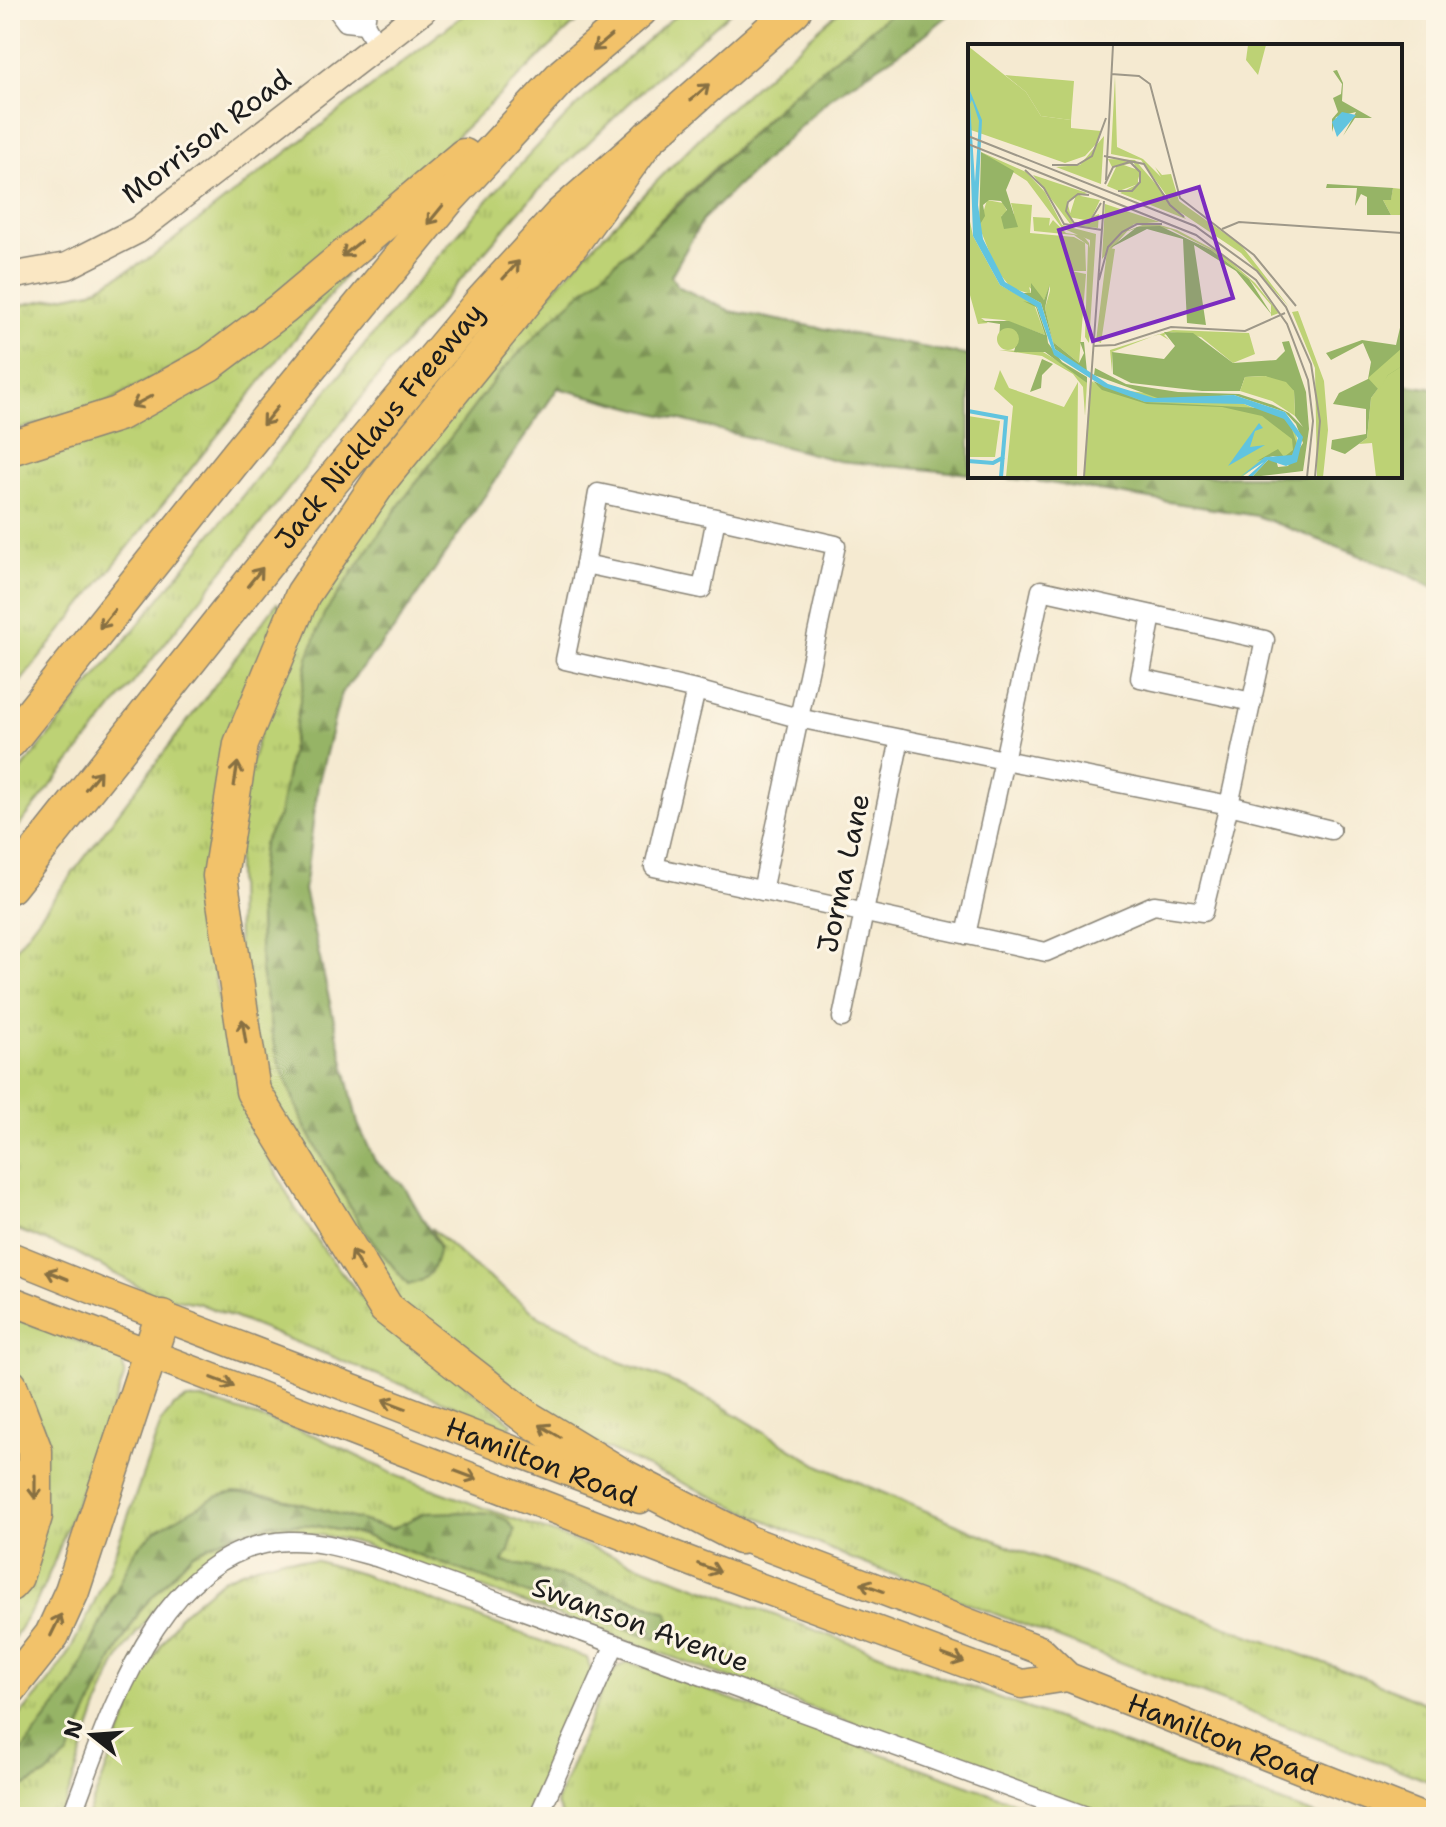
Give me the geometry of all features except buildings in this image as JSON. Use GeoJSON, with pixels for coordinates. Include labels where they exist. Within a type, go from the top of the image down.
{"type":"FeatureCollection","features":[{"type":"Feature","properties":{"kind":"highway"},"geometry":{"type":"LineString","coordinates":[[10,448],[118,414],[209,364],[282,309],[640,10]]}},
{"type":"Feature","properties":{"kind":"highway","name":"Jack Nicklaus Freeway"},"geometry":{"type":"LineString","coordinates":[[10,887],[327,487],[479,305],[561,215],[794,10]]}},
{"type":"Feature","properties":{"kind":"highway"},"geometry":{"type":"LineString","coordinates":[[10,741],[447,200],[563,75]]}},
{"type":"Feature","properties":{"kind":"highway"},"geometry":{"type":"LineString","coordinates":[[649,137],[573,242],[382,478],[303,594],[241,744],[220,876],[253,1091],[386,1308],[529,1419],[626,1478],[740,1537]]}},
{"type":"Feature","properties":{"kind":"highway"},"geometry":{"type":"LineString","coordinates":[[10,1688],[52,1635],[72,1591],[162,1317]]}},
{"type":"Feature","properties":{"kind":"highway"},"geometry":{"type":"LineString","coordinates":[[10,1386],[35,1451],[35,1516],[16,1577],[10,1584]]}},
{"type":"Feature","properties":{"kind":"main road","name":"Morrison Road"},"geometry":{"type":"LineString","coordinates":[[10,276],[67,266],[138,230],[370,26],[423,10]]}},
{"type":"Feature","properties":{"kind":"main road","name":"Hamilton Road"},"geometry":{"type":"LineString","coordinates":[[10,1256],[162,1317],[1040,1650],[1068,1677],[1421,1817]]}},
{"type":"Feature","properties":{"kind":"main road","name":"Hamilton Road"},"geometry":{"type":"LineString","coordinates":[[10,1300],[723,1574],[1022,1684],[1068,1677]]}},
{"type":"Feature","properties":{"kind":"street"},"geometry":{"type":"LineString","coordinates":[[337,10],[346,22],[370,26]]}},
{"type":"Feature","properties":{"kind":"street"},"geometry":{"type":"LineString","coordinates":[[762,891],[798,718],[836,545],[598,493],[565,660],[696,690],[798,718],[1229,805],[1331,830]]}},
{"type":"Feature","properties":{"kind":"street"},"geometry":{"type":"LineString","coordinates":[[585,564],[702,589],[716,518]]}},
{"type":"Feature","properties":{"kind":"street"},"geometry":{"type":"LineString","coordinates":[[696,690],[654,867],[762,891],[966,935],[1046,952],[1154,905],[1203,912],[1265,640],[1041,590],[966,935]]}},
{"type":"Feature","properties":{"kind":"street"},"geometry":{"type":"LineString","coordinates":[[1152,615],[1140,678],[1252,702]]}},
{"type":"Feature","properties":{"kind":"street","name":"Jorma Lane"},"geometry":{"type":"LineString","coordinates":[[842,1018],[900,739]]}},
{"type":"Feature","properties":{"kind":"street","name":"Swanson Avenue"},"geometry":{"type":"LineString","coordinates":[[71,1817],[132,1665],[179,1596],[216,1564],[250,1549],[287,1541],[322,1542],[379,1558],[1089,1817]]}},
{"type":"Feature","properties":{"kind":"street"},"geometry":{"type":"LineString","coordinates":[[538,1817],[615,1644]]}},
{"type":"Feature","properties":{"kind":"green space"},"geometry":{"type":"Polygon","coordinates":[[[470,10],[589,10],[439,153],[301,276],[196,357],[115,402],[10,432],[10,307],[92,291],[153,256],[470,10]]]}},
{"type":"Feature","properties":{"kind":"green space"},"geometry":{"type":"Polygon","coordinates":[[[682,10],[733,10],[648,85],[530,199],[394,357],[10,837],[10,784],[346,368],[529,155],[629,56],[682,10]]]}},
{"type":"Feature","properties":{"kind":"green space"},"geometry":{"type":"Polygon","coordinates":[[[840,10],[895,10],[796,90],[499,374],[400,504],[324,615],[308,658],[279,816],[263,844],[258,890],[261,971],[275,1051],[303,1123],[362,1228],[408,1285],[439,1247],[431,1228],[471,1264],[541,1318],[572,1331],[617,1361],[668,1380],[722,1406],[820,1466],[1016,1549],[1365,1678],[1436,1708],[1436,1784],[850,1558],[567,1431],[397,1302],[303,1165],[259,1063],[238,963],[237,862],[244,786],[279,668],[343,553],[515,333],[588,251],[721,116],[840,10]]]}},
{"type":"Feature","properties":{"kind":"green space"},"geometry":{"type":"Polygon","coordinates":[[[895,10],[955,10],[913,44],[831,97],[703,219],[671,276],[677,286],[730,311],[968,356],[968,474],[839,461],[558,388],[393,631],[341,693],[318,785],[304,890],[358,1124],[375,1161],[404,1186],[439,1247],[431,1272],[422,1280],[408,1285],[362,1228],[303,1123],[275,1051],[261,971],[258,890],[263,844],[279,816],[308,658],[324,614],[400,504],[499,374],[552,319],[679,205],[796,90],[895,10]]]}},
{"type":"Feature","properties":{"kind":"green space"},"geometry":{"type":"Polygon","coordinates":[[[346,275],[10,695],[10,454],[346,275]]]}},
{"type":"Feature","properties":{"kind":"green space"},"geometry":{"type":"Polygon","coordinates":[[[1402,384],[1436,389],[1436,589],[1405,573],[1257,516],[1006,478],[1402,478],[1402,384]]]}},
{"type":"Feature","properties":{"kind":"green space"},"geometry":{"type":"Polygon","coordinates":[[[277,603],[282,608],[210,916],[215,980],[226,1042],[247,1107],[268,1157],[295,1208],[329,1257],[365,1301],[512,1423],[510,1428],[198,1303],[154,1295],[75,1252],[10,1227],[10,956],[277,603]]]}},
{"type":"Feature","properties":{"kind":"green space"},"geometry":{"type":"Polygon","coordinates":[[[10,1316],[117,1357],[124,1368],[124,1377],[52,1567],[36,1603],[10,1644],[10,1599],[29,1561],[10,1372],[10,1316]]]}},
{"type":"Feature","properties":{"kind":"green space"},"geometry":{"type":"Polygon","coordinates":[[[187,1399],[202,1399],[316,1436],[398,1476],[1321,1817],[1110,1817],[365,1545],[299,1533],[243,1541],[194,1569],[171,1591],[130,1642],[114,1668],[60,1817],[10,1817],[10,1794],[46,1775],[141,1609],[193,1553],[236,1533],[273,1524],[311,1525],[362,1535],[655,1639],[666,1633],[631,1598],[530,1567],[502,1562],[492,1514],[424,1513],[393,1529],[272,1496],[113,1595],[74,1682],[10,1763],[10,1726],[49,1682],[72,1647],[102,1585],[162,1421],[174,1406],[187,1399]]]}},
{"type":"Feature","properties":{"kind":"green space"},"geometry":{"type":"Polygon","coordinates":[[[10,1417],[23,1462],[24,1496],[10,1552],[10,1417]]]}},
{"type":"Feature","properties":{"kind":"green space"},"geometry":{"type":"Polygon","coordinates":[[[234,1492],[272,1496],[392,1529],[424,1513],[492,1514],[507,1520],[515,1530],[503,1562],[530,1567],[631,1598],[668,1613],[670,1622],[665,1633],[655,1639],[363,1535],[311,1525],[273,1524],[236,1533],[193,1553],[141,1609],[115,1653],[68,1756],[46,1775],[10,1794],[10,1763],[74,1682],[135,1550],[156,1530],[215,1497],[234,1492]]]}},
{"type":"Feature","properties":{"kind":"green space"},"geometry":{"type":"Polygon","coordinates":[[[283,1558],[317,1561],[361,1574],[587,1658],[592,1673],[534,1817],[87,1817],[146,1670],[179,1616],[223,1579],[283,1558]]]}},
{"type":"Feature","properties":{"kind":"green space"},"geometry":{"type":"Polygon","coordinates":[[[629,1662],[1056,1817],[563,1817],[556,1803],[606,1680],[617,1667],[629,1662]]]}}]}
